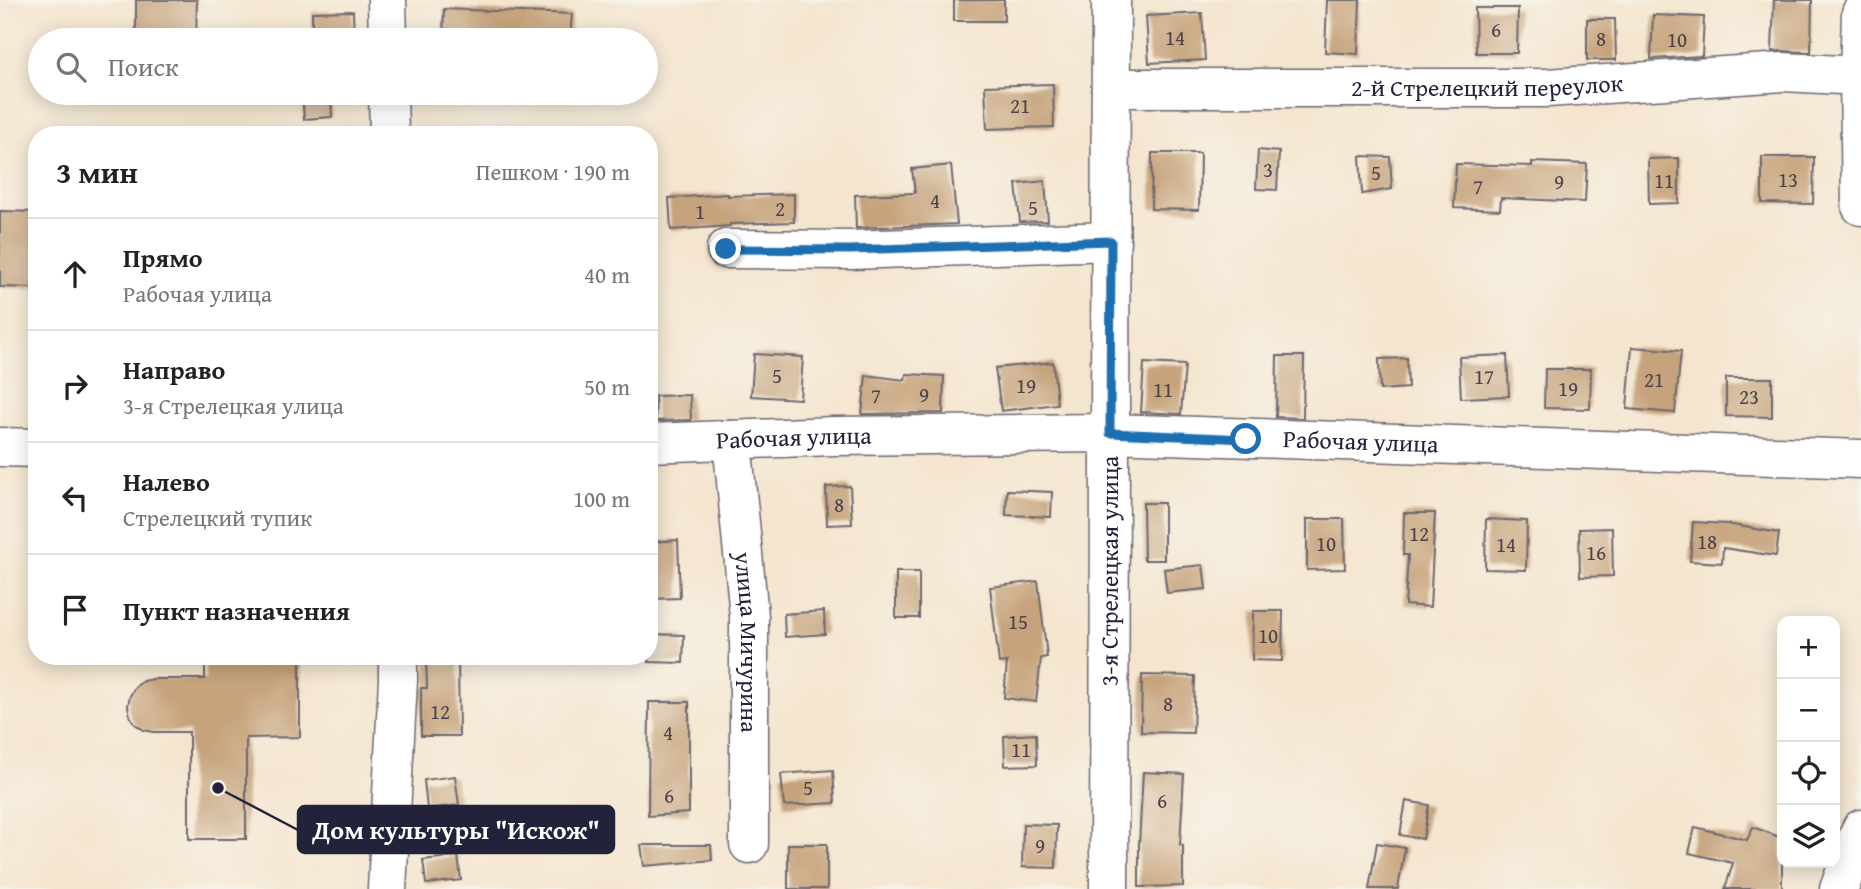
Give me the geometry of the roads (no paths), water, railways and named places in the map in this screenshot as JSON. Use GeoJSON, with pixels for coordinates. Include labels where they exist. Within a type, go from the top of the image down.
{"type":"FeatureCollection","features":[{"type":"Feature","properties":{"kind":"street"},"geometry":{"type":"LineString","coordinates":[[387,0],[388,28]]}},
{"type":"Feature","properties":{"kind":"street","name":"3-я Стрелецкая улица"},"geometry":{"type":"LineString","coordinates":[[1109,889],[1111,0]]}},
{"type":"Feature","properties":{"kind":"street"},"geometry":{"type":"LineString","coordinates":[[1861,13],[1861,206]]}},
{"type":"Feature","properties":{"kind":"street","name":"2-й Стрелецкий переулок"},"geometry":{"type":"LineString","coordinates":[[1111,89],[1547,88],[1783,72],[1860,76]]}},
{"type":"Feature","properties":{"kind":"street"},"geometry":{"type":"LineString","coordinates":[[388,105],[389,126]]}},
{"type":"Feature","properties":{"kind":"street"},"geometry":{"type":"LineString","coordinates":[[726,249],[850,250],[1111,241]]}},
{"type":"Feature","properties":{"kind":"street","name":"Рабочая улица"},"geometry":{"type":"LineString","coordinates":[[658,443],[834,436],[1110,433],[1861,459]]}},
{"type":"Feature","properties":{"kind":"street","name":"улица Мичурина"},"geometry":{"type":"LineString","coordinates":[[732,440],[749,615],[748,844]]}},
{"type":"Feature","properties":{"kind":"street"},"geometry":{"type":"LineString","coordinates":[[0,447],[28,448]]}},
{"type":"Feature","properties":{"kind":"street"},"geometry":{"type":"LineString","coordinates":[[387,889],[398,665]]}},
{"type":"Feature","properties":{"kind":"street"},"geometry":{"type":"LineString","coordinates":[[1839,889],[1861,829]]}},
{"type":"Feature","properties":{"kind":"place","name":"Дом культуры \"Искож\""},"geometry":{"type":"Point","coordinates":[218,788]}}]}
